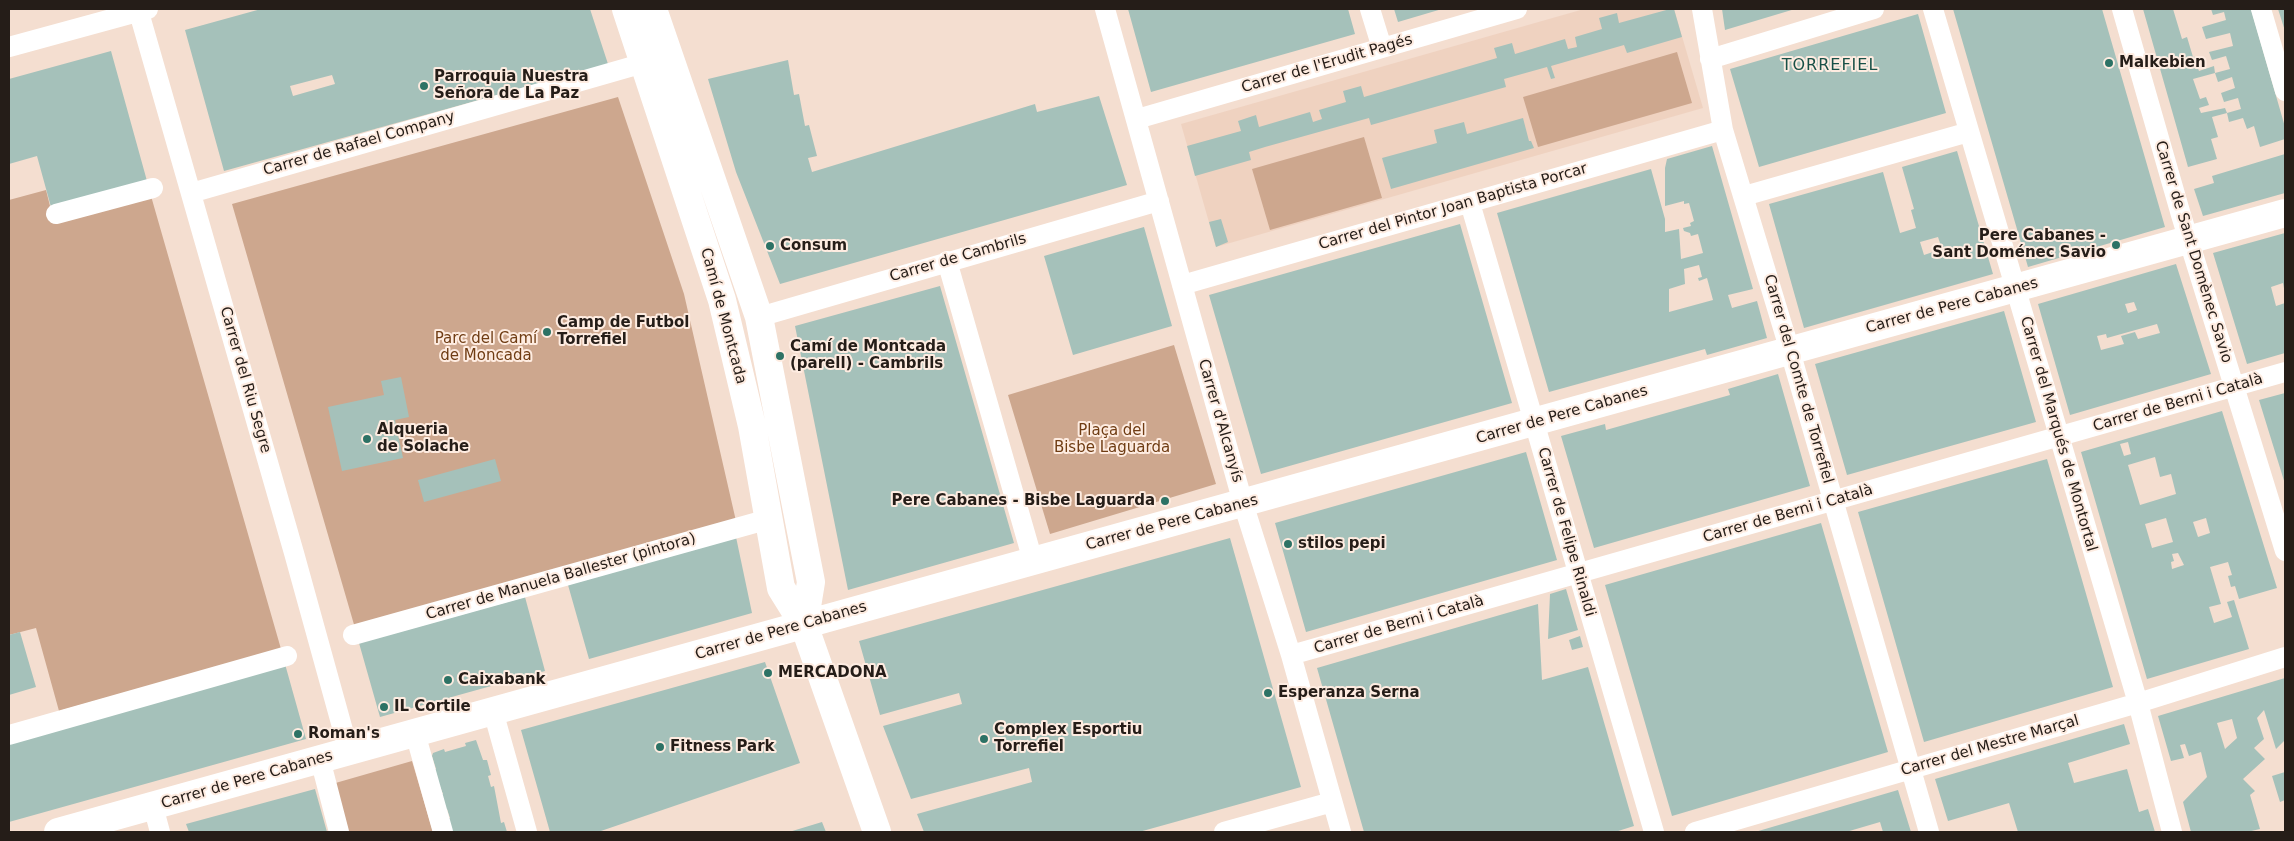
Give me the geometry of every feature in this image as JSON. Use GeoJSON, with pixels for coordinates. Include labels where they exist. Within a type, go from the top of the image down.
{"type":"FeatureCollection","features":[{"type":"Feature","properties":{"kind":"street","name":"Camí de Montcada"},"geometry":{"type":"LineString","coordinates":[[626,9],[722,300],[752,426],[781,588],[804,625],[877,832]]}},
{"type":"Feature","properties":{"kind":"street","name":"Camí de Montcada"},"geometry":{"type":"LineString","coordinates":[[654,9],[759,317],[811,582],[804,625]]}},
{"type":"Feature","properties":{"kind":"street","name":"Carrer d'Alcanyís"},"geometry":{"type":"LineString","coordinates":[[1105,9],[1243,503],[1291,655],[1340,832]]}},
{"type":"Feature","properties":{"kind":"street"},"geometry":{"type":"LineString","coordinates":[[1370,9],[1382,48]]}},
{"type":"Feature","properties":{"kind":"street","name":"Carrer de l'Erudit Pagés"},"geometry":{"type":"LineString","coordinates":[[1137,119],[1382,48],[1477,15],[1517,9]]}},
{"type":"Feature","properties":{"kind":"street","name":"Carrer del Comte de Torrefiel"},"geometry":{"type":"LineString","coordinates":[[1702,9],[1724,130],[1929,832]]}},
{"type":"Feature","properties":{"kind":"street"},"geometry":{"type":"LineString","coordinates":[[1710,59],[1874,9]]}},
{"type":"Feature","properties":{"kind":"street","name":"Carrer del Marqués de Montortal"},"geometry":{"type":"LineString","coordinates":[[1933,9],[2138,703],[2172,832]]}},
{"type":"Feature","properties":{"kind":"street","name":"Carrer de Sant Domènec Savio"},"geometry":{"type":"LineString","coordinates":[[2122,9],[2234,387],[2285,551]]}},
{"type":"Feature","properties":{"kind":"street"},"geometry":{"type":"LineString","coordinates":[[2261,9],[2285,91]]}},
{"type":"Feature","properties":{"kind":"street"},"geometry":{"type":"LineString","coordinates":[[9,46],[142,10]]}},
{"type":"Feature","properties":{"kind":"street","name":"Carrer del Riu Segre"},"geometry":{"type":"LineString","coordinates":[[142,10],[190,193],[294,552],[349,752]]}},
{"type":"Feature","properties":{"kind":"street","name":"Carrer de Rafael Company"},"geometry":{"type":"LineString","coordinates":[[190,193],[644,63]]}},
{"type":"Feature","properties":{"kind":"street","name":"Carrer del Pintor Joan Baptista Porcar"},"geometry":{"type":"LineString","coordinates":[[1182,285],[1724,130]]}},
{"type":"Feature","properties":{"kind":"street"},"geometry":{"type":"LineString","coordinates":[[1744,196],[1969,132]]}},
{"type":"Feature","properties":{"kind":"street"},"geometry":{"type":"LineString","coordinates":[[56,214],[153,188]]}},
{"type":"Feature","properties":{"kind":"street","name":"Carrer de Cambrils"},"geometry":{"type":"LineString","coordinates":[[759,317],[1158,201]]}},
{"type":"Feature","properties":{"kind":"street","name":"Carrer de Felipe Rinaldi"},"geometry":{"type":"LineString","coordinates":[[1470,202],[1654,832]]}},
{"type":"Feature","properties":{"kind":"street","name":"Carrer de Pere Cabanes"},"geometry":{"type":"LineString","coordinates":[[58,832],[2285,213]]}},
{"type":"Feature","properties":{"kind":"street"},"geometry":{"type":"LineString","coordinates":[[946,262],[1033,561]]}},
{"type":"Feature","properties":{"kind":"street","name":"Carrer de Berni i Català"},"geometry":{"type":"LineString","coordinates":[[1291,655],[2285,372]]}},
{"type":"Feature","properties":{"kind":"street","name":"Carrer de Manuela Ballester (pintora)"},"geometry":{"type":"LineString","coordinates":[[353,635],[769,519]]}},
{"type":"Feature","properties":{"kind":"street"},"geometry":{"type":"LineString","coordinates":[[9,735],[287,656]]}},
{"type":"Feature","properties":{"kind":"street","name":"Carrer del Mestre Marçal"},"geometry":{"type":"LineString","coordinates":[[1695,832],[2138,703],[2285,658]]}},
{"type":"Feature","properties":{"kind":"street"},"geometry":{"type":"LineString","coordinates":[[493,711],[527,832]]}},
{"type":"Feature","properties":{"kind":"street"},"geometry":{"type":"LineString","coordinates":[[416,733],[443,832]]}},
{"type":"Feature","properties":{"kind":"street"},"geometry":{"type":"LineString","coordinates":[[320,759],[339,832]]}},
{"type":"Feature","properties":{"kind":"street"},"geometry":{"type":"LineString","coordinates":[[1224,832],[1332,802]]}},
{"type":"Feature","properties":{"kind":"street"},"geometry":{"type":"LineString","coordinates":[[152,806],[160,832]]}},
{"type":"Feature","properties":{"kind":"shaded area"},"geometry":{"type":"Polygon","coordinates":[[[1584,9],[1674,9],[1703,108],[1216,247],[1181,124],[1584,9]]]}},
{"type":"Feature","properties":{"kind":"green space"},"geometry":{"type":"Polygon","coordinates":[[[1677,52],[1692,103],[1538,147],[1523,97],[1677,52]]]}},
{"type":"Feature","properties":{"kind":"green space","name":"Parc del Camí de Moncada"},"geometry":{"type":"Polygon","coordinates":[[[618,97],[684,294],[736,521],[355,628],[232,204],[618,97]]]}},
{"type":"Feature","properties":{"kind":"green space"},"geometry":{"type":"Polygon","coordinates":[[[1364,137],[1382,198],[1270,230],[1252,169],[1364,137]]]}},
{"type":"Feature","properties":{"kind":"green space"},"geometry":{"type":"Polygon","coordinates":[[[46,190],[54,222],[151,196],[281,649],[59,711],[36,628],[9,635],[9,200],[46,190]]]}},
{"type":"Feature","properties":{"kind":"green space","name":"Plaça del Bisbe Laguarda"},"geometry":{"type":"Polygon","coordinates":[[[1174,345],[1216,484],[1050,534],[1008,395],[1174,345]]]}},
{"type":"Feature","properties":{"kind":"green space"},"geometry":{"type":"Polygon","coordinates":[[[412,761],[433,832],[346,832],[332,784],[412,761]]]}},
{"type":"Feature","properties":{"kind":"building"},"geometry":{"type":"Polygon","coordinates":[[[261,9],[590,9],[608,64],[224,171],[185,30],[261,9]],[[332,75],[290,86],[293,96],[335,84],[332,75]]]}},
{"type":"Feature","properties":{"kind":"building"},"geometry":{"type":"Polygon","coordinates":[[[1128,9],[1348,9],[1355,34],[1151,92],[1128,9]]]}},
{"type":"Feature","properties":{"kind":"building"},"geometry":{"type":"Polygon","coordinates":[[[1394,9],[1442,9],[1398,22],[1394,9]]]}},
{"type":"Feature","properties":{"kind":"building"},"geometry":{"type":"Polygon","coordinates":[[[1674,9],[1682,37],[1627,53],[1624,45],[1551,66],[1555,78],[1551,79],[1547,67],[1504,79],[1506,87],[1371,125],[1369,118],[1265,147],[1249,152],[1251,160],[1195,176],[1187,146],[1241,131],[1238,121],[1256,115],[1259,127],[1310,112],[1313,122],[1322,119],[1319,110],[1346,102],[1343,91],[1361,86],[1364,97],[1497,58],[1494,48],[1512,43],[1515,54],[1565,39],[1568,49],[1577,47],[1575,37],[1602,29],[1599,18],[1617,13],[1619,23],[1674,9]]]}},
{"type":"Feature","properties":{"kind":"building"},"geometry":{"type":"Polygon","coordinates":[[[1722,9],[1795,9],[1725,30],[1722,9]]]}},
{"type":"Feature","properties":{"kind":"building"},"geometry":{"type":"Polygon","coordinates":[[[1953,9],[2102,9],[2165,227],[2028,267],[1953,9]]]}},
{"type":"Feature","properties":{"kind":"building"},"geometry":{"type":"Polygon","coordinates":[[[2143,9],[2173,9],[2182,39],[2187,37],[2193,57],[2198,56],[2200,65],[2197,66],[2199,71],[2214,66],[2215,73],[2193,79],[2200,99],[2206,97],[2209,105],[2199,108],[2201,113],[2225,108],[2227,113],[2212,117],[2218,137],[2211,139],[2217,159],[2188,167],[2143,9]]]}},
{"type":"Feature","properties":{"kind":"building"},"geometry":{"type":"Polygon","coordinates":[[[2211,9],[2251,9],[2285,127],[2285,139],[2260,147],[2254,126],[2247,129],[2243,118],[2229,122],[2227,113],[2241,109],[2238,98],[2224,102],[2221,93],[2235,88],[2232,77],[2218,82],[2215,73],[2230,69],[2226,56],[2212,60],[2209,52],[2233,46],[2230,33],[2206,39],[2202,27],[2226,20],[2224,12],[2213,15],[2211,9]]]}},
{"type":"Feature","properties":{"kind":"building"},"geometry":{"type":"Polygon","coordinates":[[[2278,9],[2285,9],[2285,31],[2278,9]]]}},
{"type":"Feature","properties":{"kind":"building"},"geometry":{"type":"Polygon","coordinates":[[[1918,14],[1946,113],[1759,167],[1730,69],[1918,14]]]}},
{"type":"Feature","properties":{"kind":"building"},"geometry":{"type":"Polygon","coordinates":[[[111,51],[147,181],[51,207],[37,156],[9,164],[9,79],[111,51]]]}},
{"type":"Feature","properties":{"kind":"building"},"geometry":{"type":"Polygon","coordinates":[[[788,60],[794,95],[799,94],[805,126],[809,125],[817,156],[808,158],[812,172],[1035,104],[1037,112],[1099,96],[1127,185],[780,284],[736,172],[708,79],[788,60]]]}},
{"type":"Feature","properties":{"kind":"building"},"geometry":{"type":"Polygon","coordinates":[[[1523,118],[1529,141],[1531,141],[1534,148],[1391,189],[1382,158],[1437,143],[1434,130],[1464,122],[1467,134],[1523,118]]]}},
{"type":"Feature","properties":{"kind":"building"},"geometry":{"type":"Polygon","coordinates":[[[1712,146],[1753,289],[1728,295],[1732,308],[1757,301],[1767,338],[1707,355],[1705,349],[1549,392],[1497,213],[1651,169],[1665,219],[1665,232],[1679,229],[1681,259],[1703,253],[1698,234],[1691,236],[1683,228],[1691,226],[1690,223],[1694,221],[1689,203],[1684,204],[1684,201],[1665,206],[1665,168],[1667,159],[1712,146]],[[1699,265],[1684,269],[1685,284],[1669,289],[1669,312],[1713,300],[1707,278],[1699,281],[1698,278],[1702,277],[1699,265]]]}},
{"type":"Feature","properties":{"kind":"building"},"geometry":{"type":"Polygon","coordinates":[[[1957,151],[1993,274],[1804,328],[1769,204],[1883,172],[1900,233],[1916,228],[1911,210],[1914,209],[1902,167],[1957,151]],[[1938,237],[1920,242],[1924,255],[1942,249],[1938,237]]]}},
{"type":"Feature","properties":{"kind":"building"},"geometry":{"type":"Polygon","coordinates":[[[2285,154],[2285,193],[2203,216],[2194,189],[2214,183],[2212,176],[2285,154]]]}},
{"type":"Feature","properties":{"kind":"building"},"geometry":{"type":"Polygon","coordinates":[[[1221,219],[1228,242],[1216,247],[1209,222],[1221,219]]]}},
{"type":"Feature","properties":{"kind":"building"},"geometry":{"type":"Polygon","coordinates":[[[1460,224],[1512,403],[1261,474],[1209,295],[1460,224]]]}},
{"type":"Feature","properties":{"kind":"building"},"geometry":{"type":"Polygon","coordinates":[[[1144,227],[1172,326],[1073,355],[1044,256],[1144,227]]]}},
{"type":"Feature","properties":{"kind":"building"},"geometry":{"type":"Polygon","coordinates":[[[2285,233],[2285,294],[2283,283],[2271,287],[2276,306],[2285,303],[2285,353],[2247,364],[2213,253],[2285,233]]]}},
{"type":"Feature","properties":{"kind":"building"},"geometry":{"type":"Polygon","coordinates":[[[2176,264],[2211,374],[2070,415],[2038,304],[2176,264]],[[2134,302],[2125,304],[2128,313],[2137,310],[2134,302]],[[2157,324],[2107,338],[2106,334],[2097,336],[2101,350],[2124,344],[2121,336],[2135,332],[2138,339],[2160,333],[2157,324]]]}},
{"type":"Feature","properties":{"kind":"building"},"geometry":{"type":"Polygon","coordinates":[[[940,286],[1014,543],[848,590],[795,326],[940,286]]]}},
{"type":"Feature","properties":{"kind":"building"},"geometry":{"type":"Polygon","coordinates":[[[2004,311],[2036,422],[1847,475],[1815,364],[2004,311]]]}},
{"type":"Feature","properties":{"kind":"building"},"geometry":{"type":"Polygon","coordinates":[[[1778,374],[1810,486],[1594,548],[1561,436],[1605,424],[1606,430],[1730,395],[1728,389],[1778,374]]]}},
{"type":"Feature","properties":{"kind":"building","name":"Alqueria de Solache"},"geometry":{"type":"Polygon","coordinates":[[[401,377],[409,417],[395,420],[403,458],[342,471],[328,407],[384,395],[381,381],[401,377]]]}},
{"type":"Feature","properties":{"kind":"building"},"geometry":{"type":"Polygon","coordinates":[[[2285,393],[2285,484],[2259,400],[2285,393]]]}},
{"type":"Feature","properties":{"kind":"building"},"geometry":{"type":"Polygon","coordinates":[[[2222,411],[2277,588],[2239,599],[2235,586],[2231,587],[2228,576],[2232,575],[2228,562],[2210,567],[2221,604],[2209,607],[2214,623],[2232,617],[2227,602],[2234,600],[2249,649],[2147,679],[2081,452],[2222,411]],[[2128,442],[2120,444],[2124,456],[2131,454],[2128,442]],[[2155,457],[2128,465],[2140,505],[2176,494],[2171,474],[2160,477],[2155,457]],[[2166,518],[2145,524],[2152,548],[2173,542],[2166,518]],[[2206,518],[2193,522],[2198,537],[2210,533],[2206,518]],[[2178,553],[2172,554],[2174,561],[2171,562],[2172,569],[2184,565],[2178,553]]]}},
{"type":"Feature","properties":{"kind":"building"},"geometry":{"type":"Polygon","coordinates":[[[1526,452],[1557,560],[1306,632],[1275,523],[1526,452]]]}},
{"type":"Feature","properties":{"kind":"building"},"geometry":{"type":"Polygon","coordinates":[[[495,459],[501,481],[424,502],[418,480],[495,459]]]}},
{"type":"Feature","properties":{"kind":"building"},"geometry":{"type":"Polygon","coordinates":[[[2047,459],[2113,687],[1924,742],[1858,512],[2047,459]]]}},
{"type":"Feature","properties":{"kind":"building"},"geometry":{"type":"Polygon","coordinates":[[[1821,523],[1888,752],[1672,816],[1605,585],[1821,523]]]}},
{"type":"Feature","properties":{"kind":"building"},"geometry":{"type":"Polygon","coordinates":[[[736,537],[752,613],[589,659],[568,585],[736,537]]]}},
{"type":"Feature","properties":{"kind":"building"},"geometry":{"type":"Polygon","coordinates":[[[1230,538],[1301,787],[1139,832],[924,832],[917,814],[1032,782],[1029,768],[911,799],[883,726],[962,704],[959,693],[880,715],[859,641],[1230,538]]]}},
{"type":"Feature","properties":{"kind":"building"},"geometry":{"type":"Polygon","coordinates":[[[1566,589],[1578,630],[1548,639],[1550,594],[1566,589]]]}},
{"type":"Feature","properties":{"kind":"building"},"geometry":{"type":"Polygon","coordinates":[[[525,597],[545,671],[380,717],[359,643],[525,597]]]}},
{"type":"Feature","properties":{"kind":"building"},"geometry":{"type":"Polygon","coordinates":[[[1538,604],[1542,680],[1588,667],[1634,826],[1615,832],[1364,832],[1317,668],[1538,604]]]}},
{"type":"Feature","properties":{"kind":"building"},"geometry":{"type":"Polygon","coordinates":[[[20,632],[36,687],[9,695],[9,635],[20,632]]]}},
{"type":"Feature","properties":{"kind":"building"},"geometry":{"type":"Polygon","coordinates":[[[1580,636],[1583,647],[1572,650],[1569,640],[1580,636]]]}},
{"type":"Feature","properties":{"kind":"building","name":"Fitness Park"},"geometry":{"type":"Polygon","coordinates":[[[765,662],[800,763],[598,832],[550,832],[521,730],[765,662]]]}},
{"type":"Feature","properties":{"kind":"building"},"geometry":{"type":"Polygon","coordinates":[[[285,664],[306,739],[9,822],[9,742],[285,664]]]}},
{"type":"Feature","properties":{"kind":"building"},"geometry":{"type":"Polygon","coordinates":[[[2285,678],[2285,740],[2276,749],[2264,710],[2257,718],[2264,739],[2254,748],[2265,759],[2243,779],[2255,791],[2250,795],[2260,829],[2247,832],[2191,832],[2183,802],[2207,777],[2201,752],[2189,756],[2185,744],[2180,745],[2184,758],[2171,761],[2158,716],[2285,678]],[[2232,719],[2217,723],[2225,749],[2237,738],[2232,719]]]}},
{"type":"Feature","properties":{"kind":"building"},"geometry":{"type":"Polygon","coordinates":[[[2124,724],[2130,744],[2068,763],[2074,783],[2127,769],[2139,812],[2148,809],[2155,832],[2018,832],[2009,803],[1948,821],[1935,779],[2124,724]]]}},
{"type":"Feature","properties":{"kind":"building"},"geometry":{"type":"Polygon","coordinates":[[[476,740],[483,760],[487,760],[491,775],[488,776],[491,787],[494,786],[501,823],[504,822],[507,832],[451,832],[447,819],[450,818],[447,809],[445,810],[440,795],[443,794],[433,770],[436,769],[432,756],[433,753],[444,749],[445,752],[466,746],[465,743],[476,740]]]}},
{"type":"Feature","properties":{"kind":"building"},"geometry":{"type":"Polygon","coordinates":[[[2285,772],[2285,800],[2280,802],[2272,776],[2285,772]]]}},
{"type":"Feature","properties":{"kind":"building"},"geometry":{"type":"Polygon","coordinates":[[[315,789],[327,832],[189,832],[186,824],[315,789]]]}},
{"type":"Feature","properties":{"kind":"building"},"geometry":{"type":"Polygon","coordinates":[[[1898,790],[1911,832],[1883,832],[1880,822],[1846,832],[1755,832],[1898,790]]]}},
{"type":"Feature","properties":{"kind":"building"},"geometry":{"type":"Polygon","coordinates":[[[822,822],[826,832],[789,832],[822,822]]]}},
{"type":"Feature","properties":{"kind":"place","name":"Malkebien"},"geometry":{"type":"Point","coordinates":[2109,63]}},
{"type":"Feature","properties":{"kind":"place","name":"Parroquia Nuestra Señora de La Paz"},"geometry":{"type":"Point","coordinates":[424,86]}},
{"type":"Feature","properties":{"kind":"place","name":"Pere Cabanes - Sant Doménec Savio"},"geometry":{"type":"Point","coordinates":[2116,245]}},
{"type":"Feature","properties":{"kind":"place","name":"Consum"},"geometry":{"type":"Point","coordinates":[770,246]}},
{"type":"Feature","properties":{"kind":"place","name":"Camp de Futbol Torrefiel"},"geometry":{"type":"Point","coordinates":[547,332]}},
{"type":"Feature","properties":{"kind":"place","name":"Camí de Montcada (parell) - Cambrils"},"geometry":{"type":"Point","coordinates":[780,356]}},
{"type":"Feature","properties":{"kind":"place","name":"Alqueria de Solache"},"geometry":{"type":"Point","coordinates":[367,439]}},
{"type":"Feature","properties":{"kind":"place","name":"Pere Cabanes - Bisbe Laguarda"},"geometry":{"type":"Point","coordinates":[1165,501]}},
{"type":"Feature","properties":{"kind":"place","name":"stilos pepi"},"geometry":{"type":"Point","coordinates":[1288,544]}},
{"type":"Feature","properties":{"kind":"place","name":"MERCADONA"},"geometry":{"type":"Point","coordinates":[768,673]}},
{"type":"Feature","properties":{"kind":"place","name":"Caixabank"},"geometry":{"type":"Point","coordinates":[448,680]}},
{"type":"Feature","properties":{"kind":"place","name":"Esperanza Serna"},"geometry":{"type":"Point","coordinates":[1268,693]}},
{"type":"Feature","properties":{"kind":"place","name":"IL Cortile"},"geometry":{"type":"Point","coordinates":[384,707]}},
{"type":"Feature","properties":{"kind":"place","name":"Roman's"},"geometry":{"type":"Point","coordinates":[298,734]}},
{"type":"Feature","properties":{"kind":"place","name":"Complex Esportiu Torrefiel"},"geometry":{"type":"Point","coordinates":[984,739]}},
{"type":"Feature","properties":{"kind":"place","name":"Fitness Park"},"geometry":{"type":"Point","coordinates":[660,747]}},
{"type":"Feature","properties":{"kind":"district","name":"TORREFIEL"},"geometry":{"type":"Point","coordinates":[1830,66]}}]}
